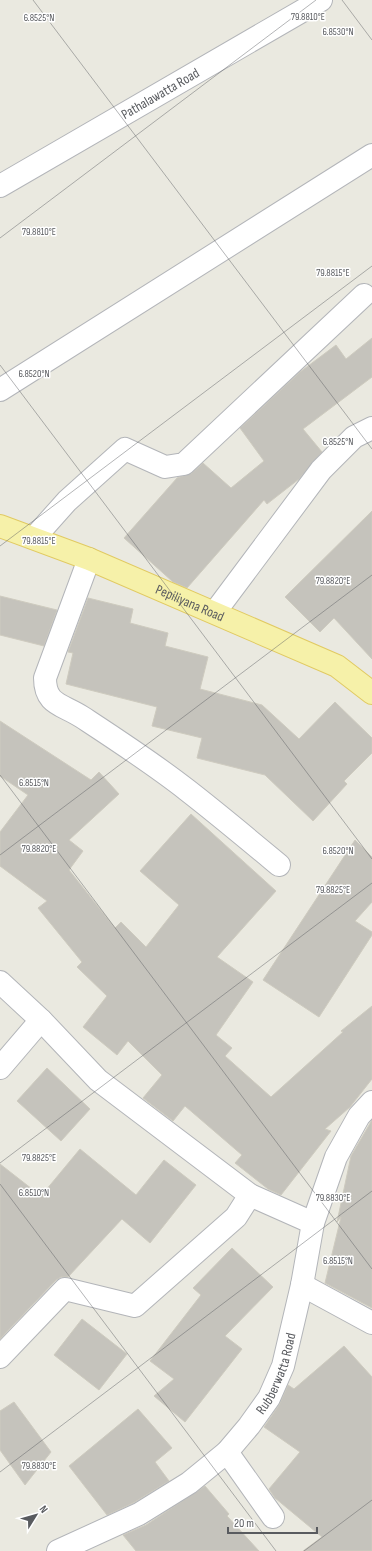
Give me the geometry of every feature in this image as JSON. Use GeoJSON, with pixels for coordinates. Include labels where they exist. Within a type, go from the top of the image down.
{"type":"FeatureCollection","features":[{"type":"Feature","properties":{"kind":"main road","name":"Pepiliyana Road"},"geometry":{"type":"LineString","coordinates":[[0,526],[89,559],[215,612],[337,666],[372,694]]}},
{"type":"Feature","properties":{"kind":"street","name":"Pathalawatta Road"},"geometry":{"type":"LineString","coordinates":[[0,186],[321,0]]}},
{"type":"Feature","properties":{"kind":"street"},"geometry":{"type":"LineString","coordinates":[[0,390],[372,155]]}},
{"type":"Feature","properties":{"kind":"street"},"geometry":{"type":"LineString","coordinates":[[34,538],[67,501],[125,450],[165,467],[184,464],[364,295]]}},
{"type":"Feature","properties":{"kind":"street"},"geometry":{"type":"LineString","coordinates":[[215,612],[321,470],[354,437],[372,428]]}},
{"type":"Feature","properties":{"kind":"street"},"geometry":{"type":"LineString","coordinates":[[89,559],[45,678],[45,690],[51,700],[72,710],[186,789],[279,865]]}},
{"type":"Feature","properties":{"kind":"street"},"geometry":{"type":"LineString","coordinates":[[0,982],[41,1020],[98,1080],[250,1195],[313,1223]]}},
{"type":"Feature","properties":{"kind":"street"},"geometry":{"type":"LineString","coordinates":[[0,1068],[41,1020]]}},
{"type":"Feature","properties":{"kind":"street","name":"Rubberwatta Road"},"geometry":{"type":"LineString","coordinates":[[58,1551],[139,1514],[189,1482],[227,1452],[249,1426],[269,1398],[283,1366],[302,1285],[313,1223],[336,1157],[359,1116],[372,1102]]}},
{"type":"Feature","properties":{"kind":"street"},"geometry":{"type":"LineString","coordinates":[[0,1357],[65,1289],[135,1306],[236,1218],[250,1195]]}},
{"type":"Feature","properties":{"kind":"street"},"geometry":{"type":"LineString","coordinates":[[302,1285],[372,1322]]}},
{"type":"Feature","properties":{"kind":"street"},"geometry":{"type":"LineString","coordinates":[[227,1452],[273,1516]]}},
{"type":"Feature","properties":{"kind":"building"},"geometry":{"type":"Polygon","coordinates":[[[372,338],[372,377],[303,429],[322,452],[299,479],[267,504],[264,500],[187,588],[173,582],[124,538],[177,478],[192,473],[203,463],[231,488],[264,461],[240,428],[300,372],[336,345],[346,359],[372,338]]]}},
{"type":"Feature","properties":{"kind":"building"},"geometry":{"type":"Polygon","coordinates":[[[372,511],[372,659],[334,618],[320,632],[285,597],[372,511]]]}},
{"type":"Feature","properties":{"kind":"building"},"geometry":{"type":"Polygon","coordinates":[[[0,596],[57,610],[44,646],[0,635],[0,596]]]}},
{"type":"Feature","properties":{"kind":"building"},"geometry":{"type":"Polygon","coordinates":[[[88,598],[133,609],[130,623],[168,633],[165,646],[208,657],[200,689],[262,705],[299,739],[335,702],[372,738],[372,753],[344,781],[347,784],[313,821],[265,775],[197,758],[202,738],[152,726],[157,707],[66,684],[73,653],[68,652],[88,598]]]}},
{"type":"Feature","properties":{"kind":"building"},"geometry":{"type":"Polygon","coordinates":[[[0,721],[91,780],[99,772],[119,794],[69,840],[83,851],[69,870],[115,928],[121,922],[146,947],[179,905],[140,871],[191,814],[276,891],[217,957],[253,982],[216,1035],[232,1048],[225,1056],[271,1097],[343,1032],[341,1031],[372,1006],[372,1079],[350,1107],[325,1129],[331,1131],[281,1195],[268,1189],[235,1163],[242,1155],[185,1106],[173,1121],[143,1098],[162,1075],[128,1041],[117,1055],[83,1027],[107,996],[77,967],[82,962],[38,908],[47,901],[0,866],[0,832],[28,795],[0,776],[0,721]]]}},
{"type":"Feature","properties":{"kind":"building"},"geometry":{"type":"Polygon","coordinates":[[[355,840],[372,857],[372,902],[355,921],[372,932],[372,935],[319,1017],[263,980],[355,840]]]}},
{"type":"Feature","properties":{"kind":"building"},"geometry":{"type":"Polygon","coordinates":[[[47,1068],[90,1109],[61,1141],[17,1101],[47,1068]]]}},
{"type":"Feature","properties":{"kind":"building"},"geometry":{"type":"Polygon","coordinates":[[[372,1120],[372,1308],[325,1283],[341,1217],[337,1222],[351,1156],[372,1120]]]}},
{"type":"Feature","properties":{"kind":"building"},"geometry":{"type":"Polygon","coordinates":[[[80,1149],[136,1195],[164,1160],[196,1185],[150,1243],[122,1219],[68,1277],[61,1277],[56,1280],[0,1339],[0,1164],[41,1196],[80,1149]]]}},
{"type":"Feature","properties":{"kind":"building"},"geometry":{"type":"Polygon","coordinates":[[[232,1248],[273,1287],[225,1336],[242,1349],[185,1422],[154,1396],[174,1379],[150,1361],[201,1295],[193,1288],[232,1248]]]}},
{"type":"Feature","properties":{"kind":"building"},"geometry":{"type":"Polygon","coordinates":[[[82,1319],[127,1354],[99,1390],[54,1355],[82,1319]]]}},
{"type":"Feature","properties":{"kind":"building"},"geometry":{"type":"Polygon","coordinates":[[[344,1346],[372,1377],[372,1551],[303,1551],[322,1537],[275,1498],[269,1489],[300,1452],[264,1427],[279,1405],[288,1385],[294,1389],[344,1346]]]}},
{"type":"Feature","properties":{"kind":"building"},"geometry":{"type":"Polygon","coordinates":[[[14,1402],[51,1452],[25,1485],[0,1450],[0,1411],[14,1402]]]}},
{"type":"Feature","properties":{"kind":"building"},"geometry":{"type":"Polygon","coordinates":[[[138,1409],[172,1448],[155,1462],[169,1481],[133,1503],[107,1515],[69,1466],[138,1409]]]}},
{"type":"Feature","properties":{"kind":"building"},"geometry":{"type":"Polygon","coordinates":[[[205,1486],[229,1514],[227,1516],[259,1551],[136,1551],[123,1535],[146,1525],[205,1486]]]}}]}
